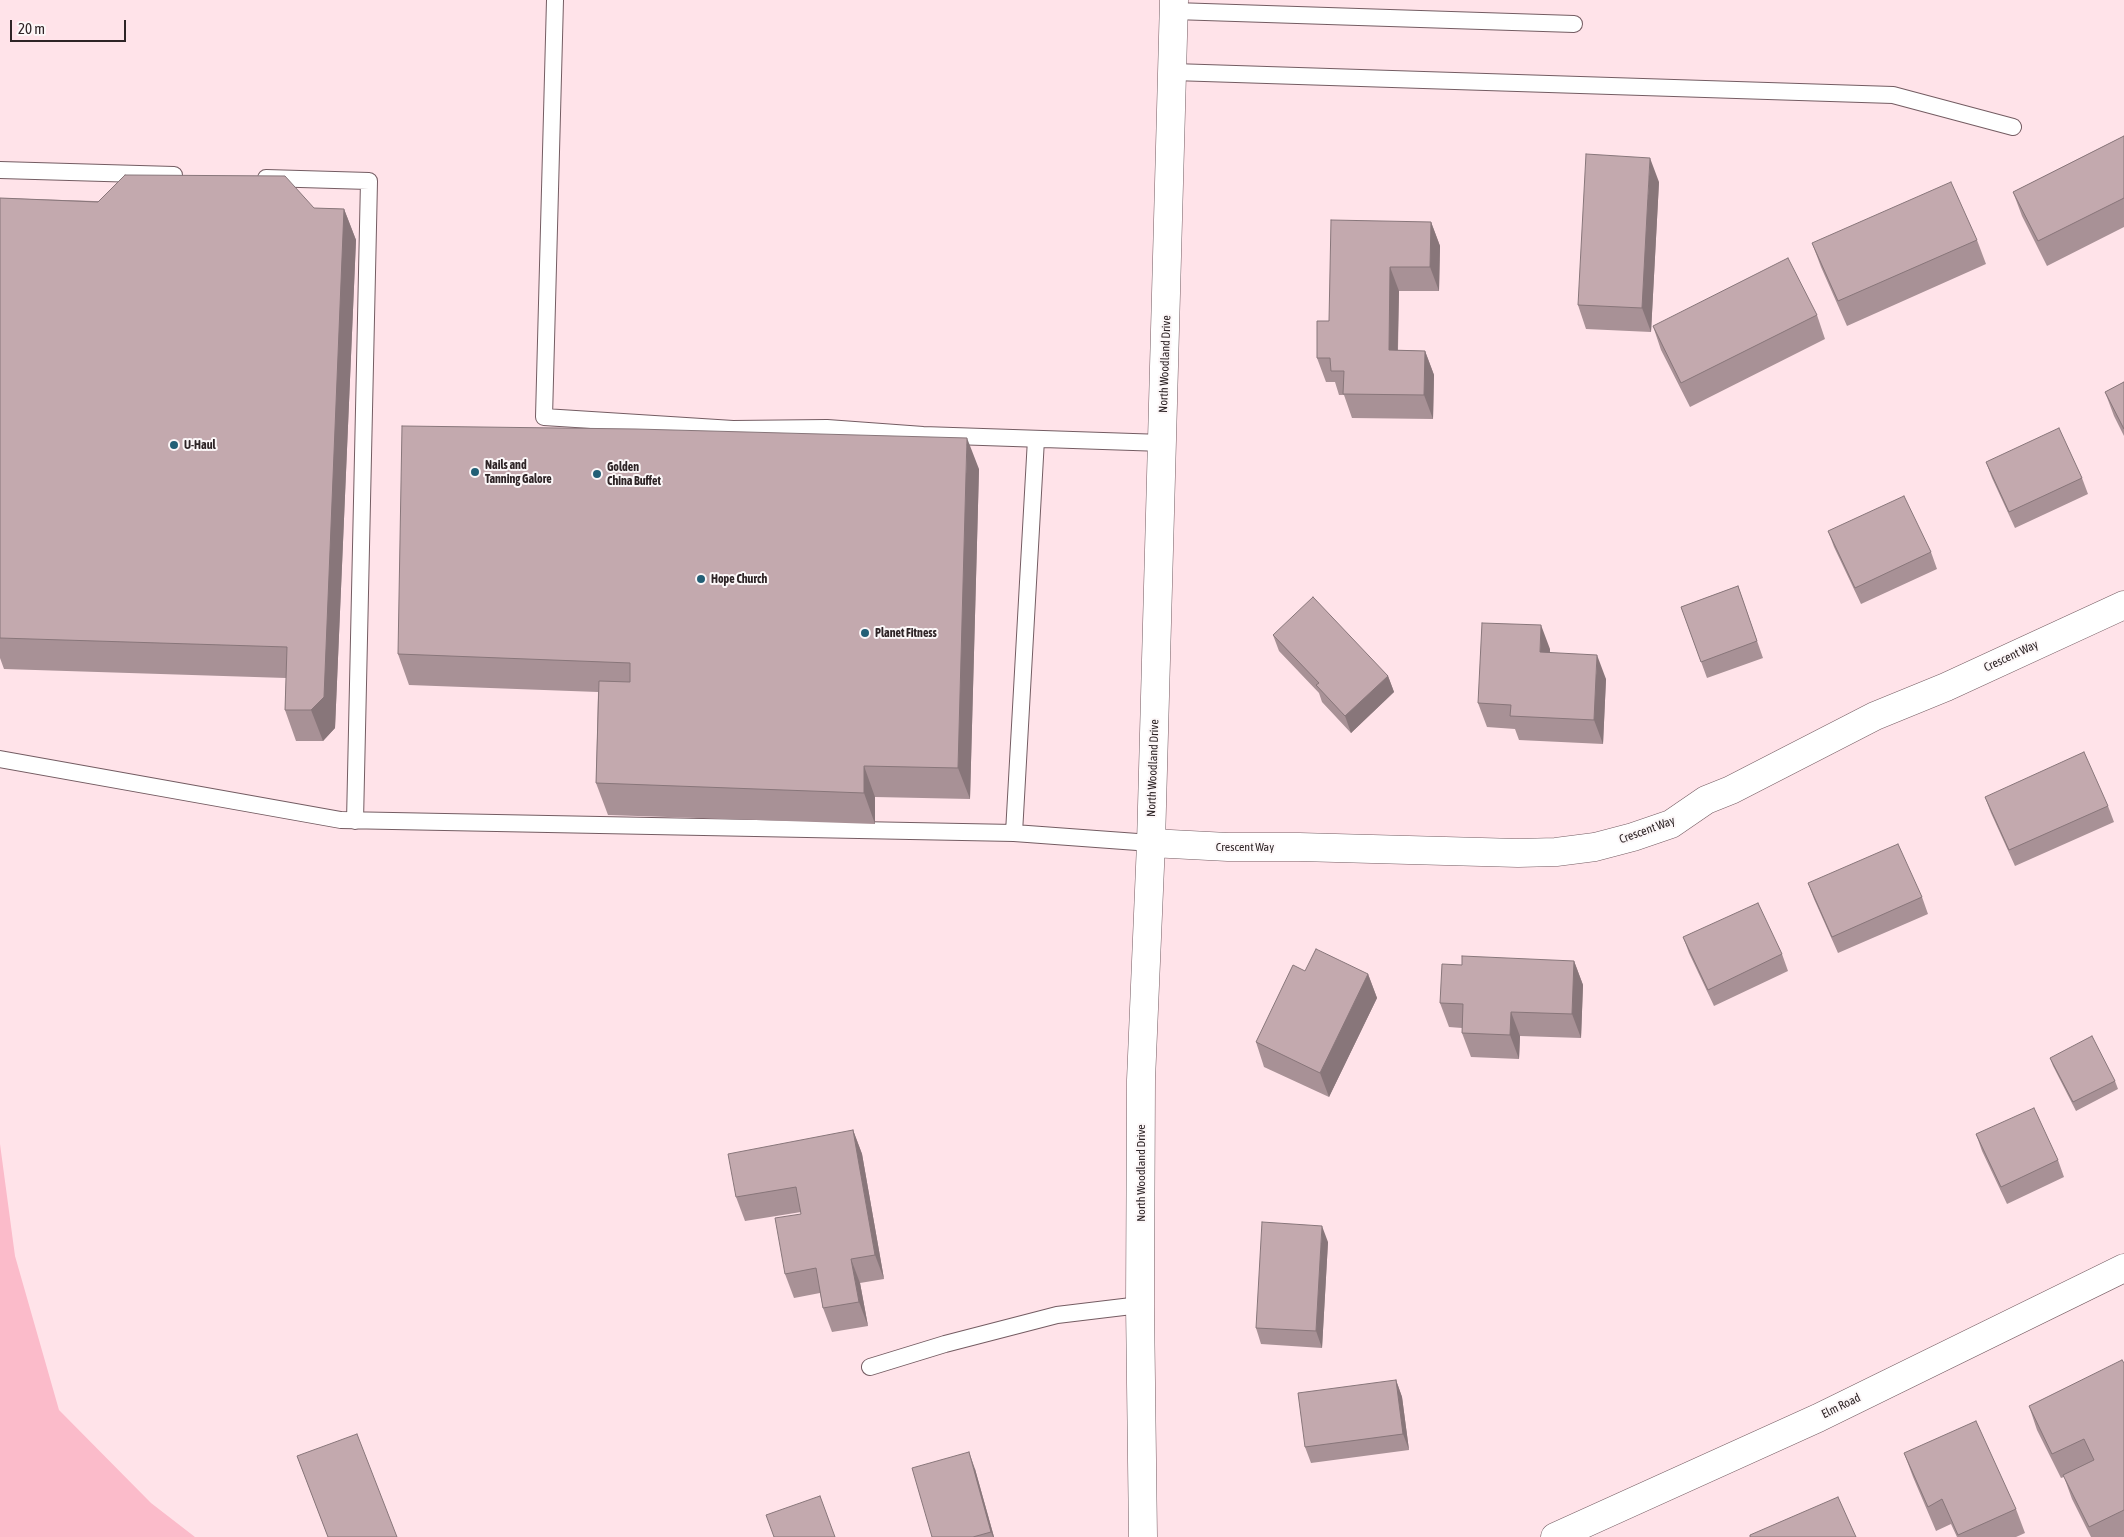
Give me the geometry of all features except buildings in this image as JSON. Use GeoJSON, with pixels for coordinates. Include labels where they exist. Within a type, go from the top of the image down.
{"type":"FeatureCollection","features":[{"type":"Feature","properties":{"kind":"street","name":"North Woodland Drive"},"geometry":{"type":"LineString","coordinates":[[1143,1537],[1140,1305],[1141,1080],[1151,843],[1174,5]]}},
{"type":"Feature","properties":{"kind":"street","name":"Crescent Way"},"geometry":{"type":"LineString","coordinates":[[1151,843],[1228,847],[1518,853],[1556,852],[1595,847],[1633,838],[1670,824],[1706,800],[1732,790],[1875,716],[1946,687],[2124,605]]}},
{"type":"Feature","properties":{"kind":"street","name":"Elm Road"},"geometry":{"type":"LineString","coordinates":[[1555,1537],[1818,1418],[2124,1268]]}},
{"type":"Feature","properties":{"kind":"lane"},"geometry":{"type":"LineString","coordinates":[[555,0],[544,417],[733,429],[827,428],[924,435],[1163,443]]}},
{"type":"Feature","properties":{"kind":"lane"},"geometry":{"type":"LineString","coordinates":[[1174,5],[1574,24]]}},
{"type":"Feature","properties":{"kind":"lane"},"geometry":{"type":"LineString","coordinates":[[1173,72],[1893,95],[2013,127]]}},
{"type":"Feature","properties":{"kind":"lane"},"geometry":{"type":"LineString","coordinates":[[0,170],[193,176]]}},
{"type":"Feature","properties":{"kind":"lane"},"geometry":{"type":"LineString","coordinates":[[248,178],[369,181],[355,821]]}},
{"type":"Feature","properties":{"kind":"lane"},"geometry":{"type":"LineString","coordinates":[[1014,834],[1036,439]]}},
{"type":"Feature","properties":{"kind":"lane"},"geometry":{"type":"LineString","coordinates":[[0,759],[341,820],[1014,834],[1151,843]]}},
{"type":"Feature","properties":{"kind":"lane"},"geometry":{"type":"LineString","coordinates":[[870,1367],[945,1344],[1057,1315],[1140,1305]]}},
{"type":"Feature","properties":{"kind":"shaded area"},"geometry":{"type":"Polygon","coordinates":[[[0,1144],[15,1256],[59,1410],[151,1503],[195,1537],[0,1537],[0,1144]]]}},
{"type":"Feature","properties":{"kind":"place","name":"U-Haul"},"geometry":{"type":"Point","coordinates":[174,445]}},
{"type":"Feature","properties":{"kind":"place","name":"Nails and Tanning Galore"},"geometry":{"type":"Point","coordinates":[475,472]}},
{"type":"Feature","properties":{"kind":"place","name":"Golden China Buffet"},"geometry":{"type":"Point","coordinates":[597,474]}},
{"type":"Feature","properties":{"kind":"place","name":"Hope Church"},"geometry":{"type":"Point","coordinates":[701,579]}},
{"type":"Feature","properties":{"kind":"place","name":"Planet Fitness"},"geometry":{"type":"Point","coordinates":[865,633]}}]}
